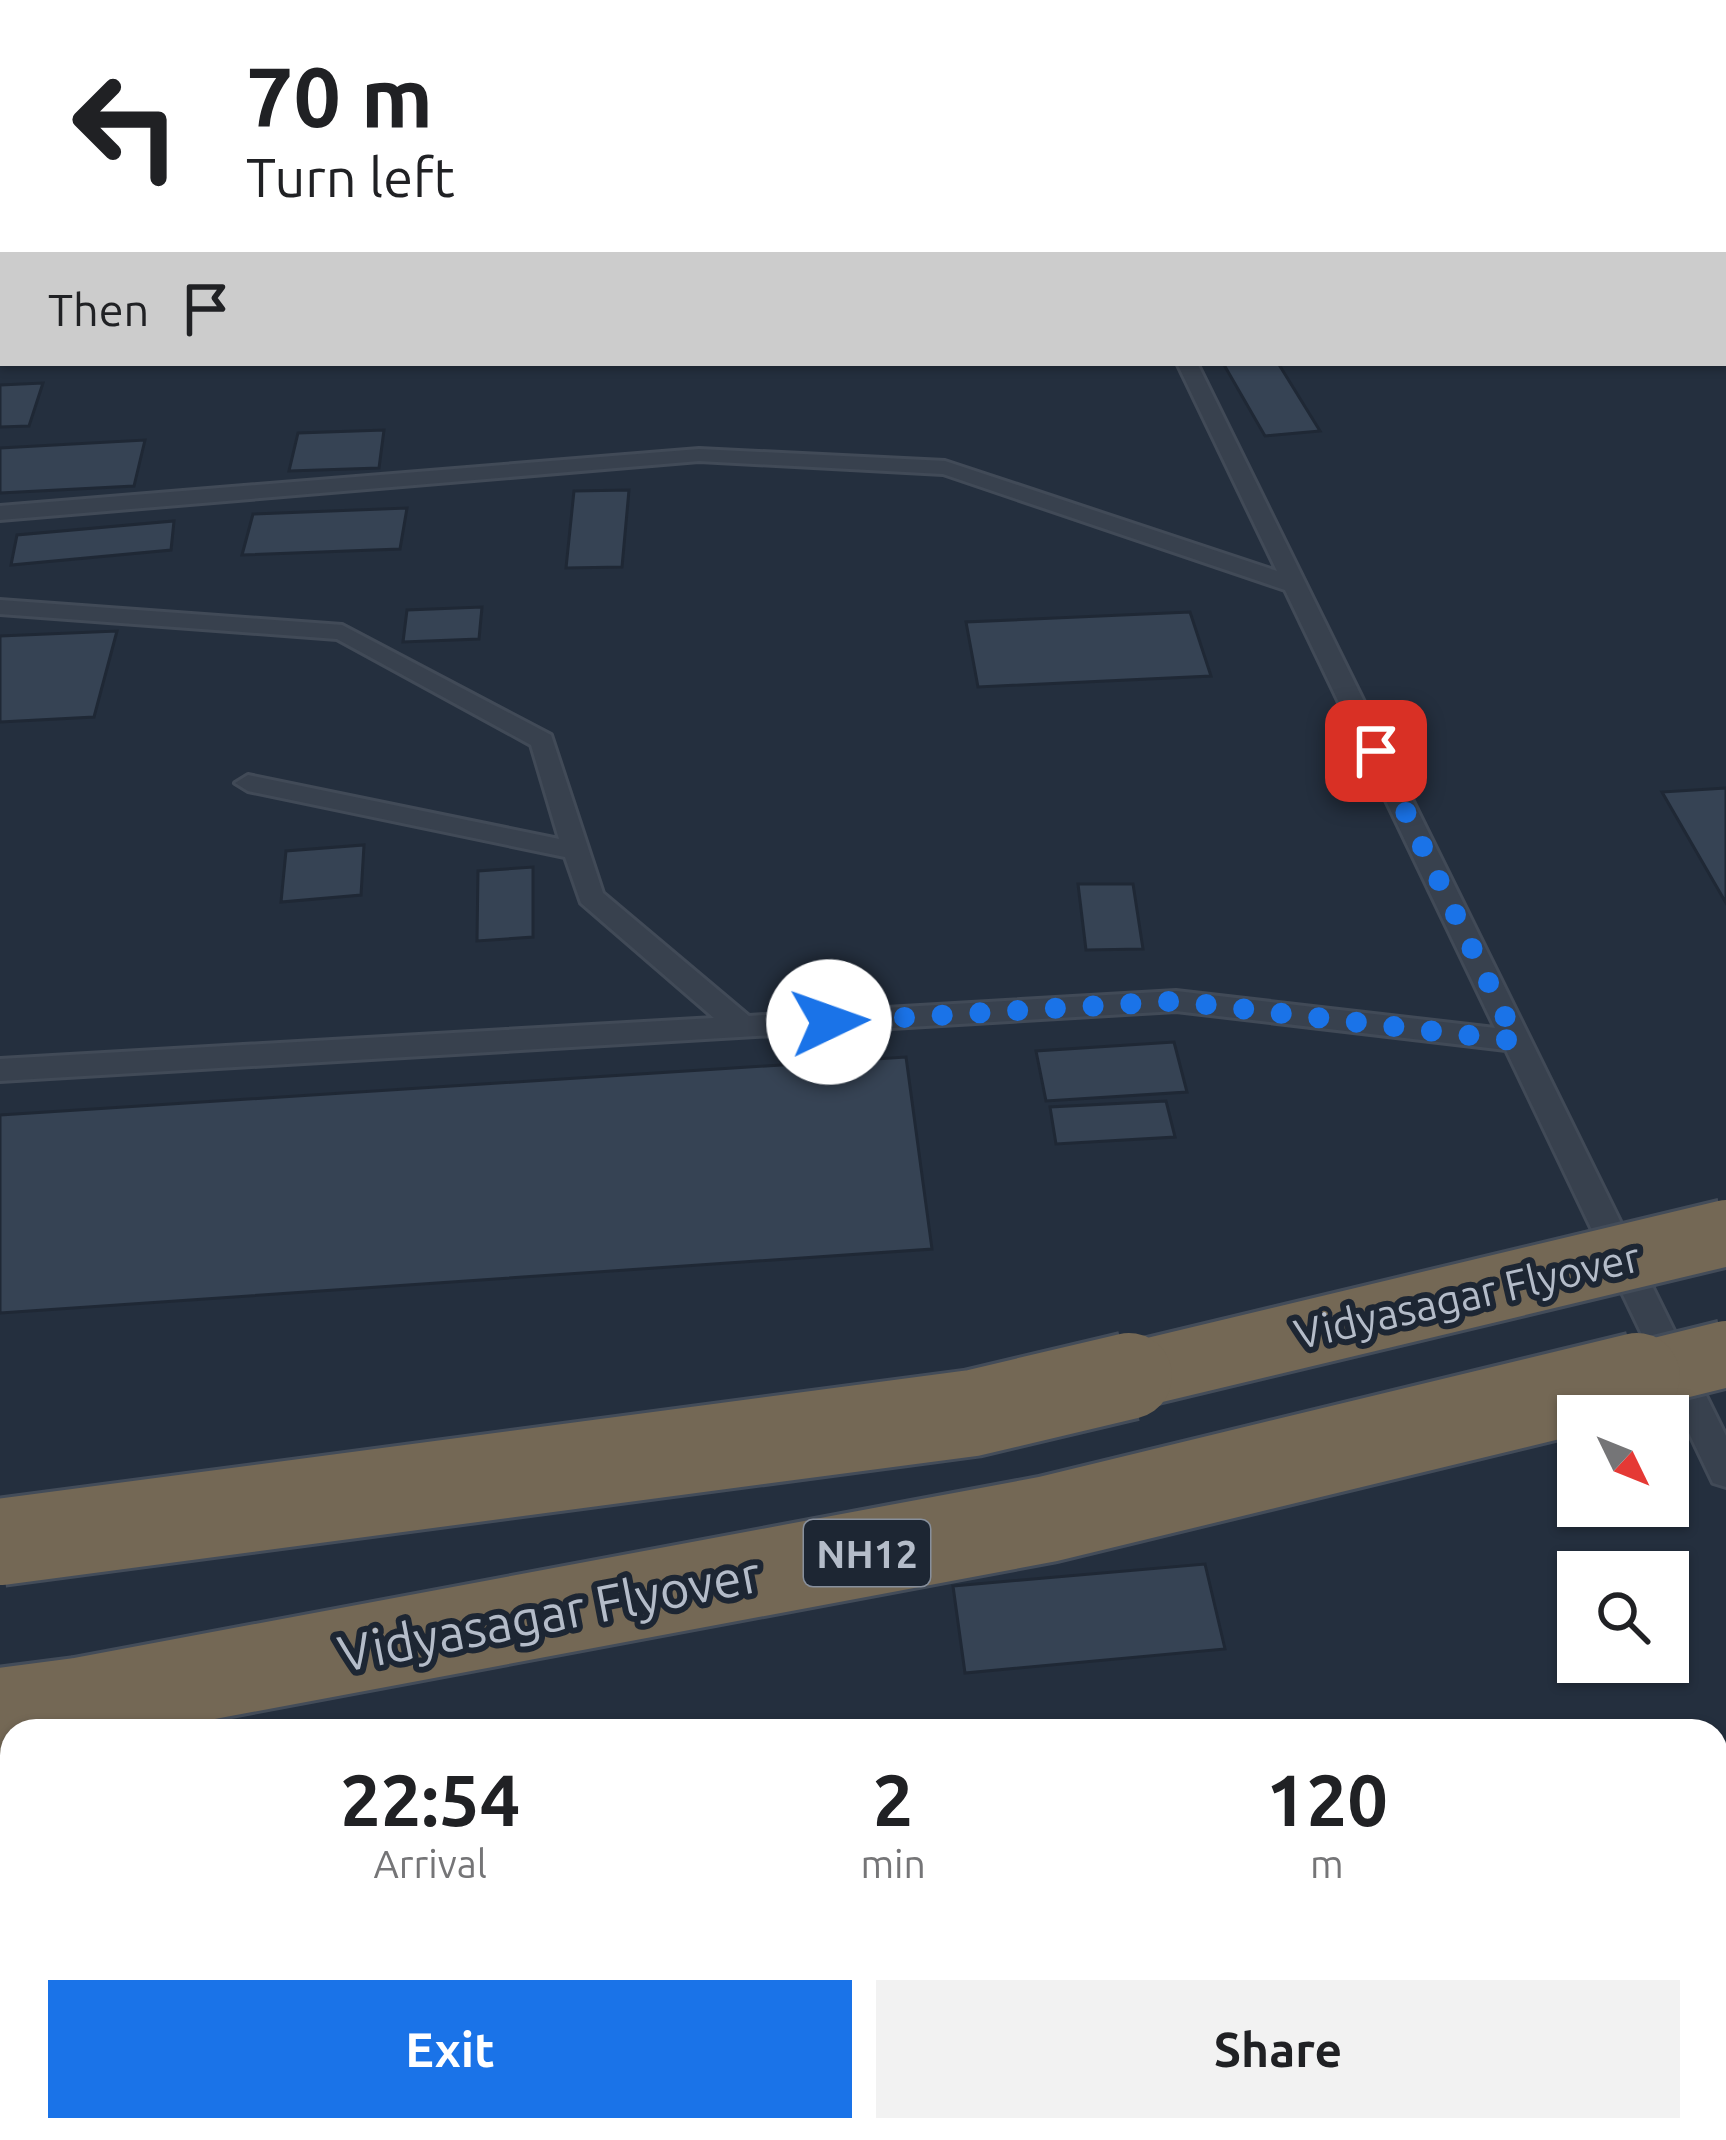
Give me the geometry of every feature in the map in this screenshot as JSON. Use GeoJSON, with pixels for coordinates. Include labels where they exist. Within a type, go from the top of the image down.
{"type":"FeatureCollection","features":[{"type":"Feature","properties":{"kind":"highway","name":"Vidyasagar Flyover"},"geometry":{"type":"LineString","coordinates":[[0,1542],[974,1413],[1726,1233]]}},
{"type":"Feature","properties":{"kind":"highway","name":"Vidyasagar Flyover"},"geometry":{"type":"LineString","coordinates":[[0,1711],[101,1697],[1048,1520],[1726,1354]]}},
{"type":"Feature","properties":{"kind":"lane"},"geometry":{"type":"LineString","coordinates":[[1188,366],[1726,1472]]}},
{"type":"Feature","properties":{"kind":"lane"},"geometry":{"type":"LineString","coordinates":[[0,513],[699,455],[945,468],[1295,585]]}},
{"type":"Feature","properties":{"kind":"lane"},"geometry":{"type":"LineString","coordinates":[[0,607],[342,632],[542,741],[591,897],[742,1026]]}},
{"type":"Feature","properties":{"kind":"lane"},"geometry":{"type":"LineString","coordinates":[[248,783],[577,851]]}},
{"type":"Feature","properties":{"kind":"lane"},"geometry":{"type":"LineString","coordinates":[[0,1070],[1176,1001],[1517,1041]]}},
{"type":"Feature","properties":{"kind":"building"},"geometry":{"type":"Polygon","coordinates":[[[1225,366],[1280,366],[1320,431],[1265,436],[1225,366]]]}},
{"type":"Feature","properties":{"kind":"building"},"geometry":{"type":"Polygon","coordinates":[[[43,383],[29,426],[0,427],[0,385],[43,383]]]}},
{"type":"Feature","properties":{"kind":"building"},"geometry":{"type":"Polygon","coordinates":[[[384,430],[379,468],[289,471],[298,433],[384,430]]]}},
{"type":"Feature","properties":{"kind":"building"},"geometry":{"type":"Polygon","coordinates":[[[145,440],[134,486],[0,493],[0,448],[145,440]]]}},
{"type":"Feature","properties":{"kind":"building"},"geometry":{"type":"Polygon","coordinates":[[[629,490],[622,567],[566,568],[574,491],[629,490]]]}},
{"type":"Feature","properties":{"kind":"building"},"geometry":{"type":"Polygon","coordinates":[[[407,508],[400,549],[242,555],[253,514],[407,508]]]}},
{"type":"Feature","properties":{"kind":"building"},"geometry":{"type":"Polygon","coordinates":[[[174,521],[171,550],[11,565],[17,535],[174,521]]]}},
{"type":"Feature","properties":{"kind":"building"},"geometry":{"type":"Polygon","coordinates":[[[482,607],[479,639],[403,642],[407,610],[482,607]]]}},
{"type":"Feature","properties":{"kind":"building"},"geometry":{"type":"Polygon","coordinates":[[[1190,612],[1211,676],[978,687],[966,622],[1190,612]]]}},
{"type":"Feature","properties":{"kind":"building"},"geometry":{"type":"Polygon","coordinates":[[[117,631],[94,717],[0,722],[0,636],[117,631]]]}},
{"type":"Feature","properties":{"kind":"building"},"geometry":{"type":"Polygon","coordinates":[[[1726,788],[1726,903],[1662,792],[1726,788]]]}},
{"type":"Feature","properties":{"kind":"building"},"geometry":{"type":"Polygon","coordinates":[[[364,845],[361,895],[281,902],[286,851],[364,845]]]}},
{"type":"Feature","properties":{"kind":"building"},"geometry":{"type":"Polygon","coordinates":[[[533,867],[533,937],[477,941],[478,871],[533,867]]]}},
{"type":"Feature","properties":{"kind":"building"},"geometry":{"type":"Polygon","coordinates":[[[1078,884],[1133,884],[1143,949],[1086,950],[1078,884]]]}},
{"type":"Feature","properties":{"kind":"building"},"geometry":{"type":"Polygon","coordinates":[[[1174,1042],[1187,1092],[1046,1101],[1036,1051],[1174,1042]]]}},
{"type":"Feature","properties":{"kind":"building"},"geometry":{"type":"Polygon","coordinates":[[[906,1057],[932,1249],[0,1313],[0,1115],[906,1057]]]}},
{"type":"Feature","properties":{"kind":"building"},"geometry":{"type":"Polygon","coordinates":[[[1166,1101],[1175,1137],[1056,1144],[1050,1107],[1166,1101]]]}},
{"type":"Feature","properties":{"kind":"building"},"geometry":{"type":"Polygon","coordinates":[[[1205,1564],[1225,1649],[965,1673],[953,1586],[1205,1564]]]}},
{"type":"Feature","properties":{"kind":"route"},"geometry":{"type":"LineString","coordinates":[[829,1022],[1176,1001],[1517,1041],[1376,751]]}}]}
